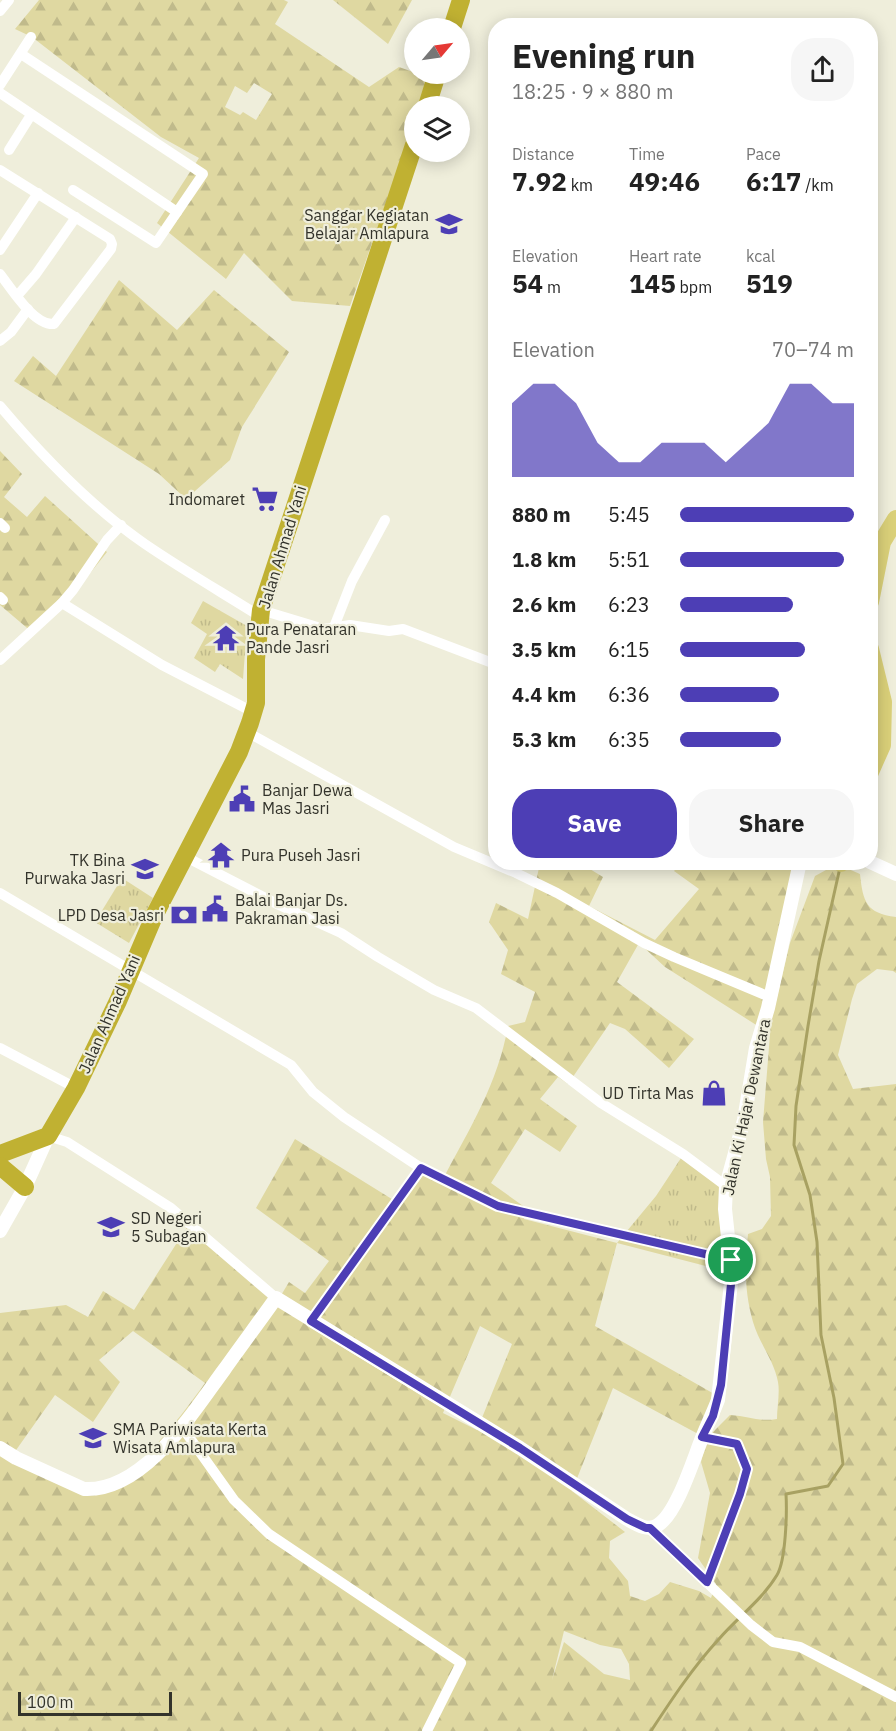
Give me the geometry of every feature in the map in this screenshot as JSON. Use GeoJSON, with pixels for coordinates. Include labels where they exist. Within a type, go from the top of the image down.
{"type":"FeatureCollection","features":[{"type":"Feature","properties":{"kind":"highway"},"geometry":{"type":"LineString","coordinates":[[455,18],[461,0]]}},
{"type":"Feature","properties":{"kind":"highway","name":"Jalan Ahmad Yani"},"geometry":{"type":"LineString","coordinates":[[48,1136],[76,1088],[184,856],[239,752],[247,732],[256,703],[257,643],[261,613],[408,162]]}},
{"type":"Feature","properties":{"kind":"highway"},"geometry":{"type":"LineString","coordinates":[[0,1154],[48,1136]]}},
{"type":"Feature","properties":{"kind":"highway"},"geometry":{"type":"LineString","coordinates":[[0,1166],[26,1187]]}},
{"type":"Feature","properties":{"kind":"street"},"geometry":{"type":"LineString","coordinates":[[0,11],[9,0]]}},
{"type":"Feature","properties":{"kind":"street"},"geometry":{"type":"LineString","coordinates":[[0,85],[32,37]]}},
{"type":"Feature","properties":{"kind":"street"},"geometry":{"type":"LineString","coordinates":[[21,54],[203,174],[156,243],[73,190]]}},
{"type":"Feature","properties":{"kind":"street"},"geometry":{"type":"LineString","coordinates":[[0,93],[177,212]]}},
{"type":"Feature","properties":{"kind":"street"},"geometry":{"type":"LineString","coordinates":[[9,150],[31,115]]}},
{"type":"Feature","properties":{"kind":"street"},"geometry":{"type":"LineString","coordinates":[[0,274],[28,309],[49,324],[57,321],[111,249],[112,244],[110,239],[76,217],[1,173]]}},
{"type":"Feature","properties":{"kind":"street"},"geometry":{"type":"LineString","coordinates":[[0,250],[38,193]]}},
{"type":"Feature","properties":{"kind":"street"},"geometry":{"type":"LineString","coordinates":[[17,296],[36,274],[76,217]]}},
{"type":"Feature","properties":{"kind":"street"},"geometry":{"type":"LineString","coordinates":[[0,341],[11,332],[28,309]]}},
{"type":"Feature","properties":{"kind":"street"},"geometry":{"type":"LineString","coordinates":[[1,408],[38,450],[91,501],[144,544],[261,613],[324,629],[350,625],[389,631],[404,629],[488,661]]}},
{"type":"Feature","properties":{"kind":"street"},"geometry":{"type":"LineString","coordinates":[[334,627],[352,581],[385,520]]}},
{"type":"Feature","properties":{"kind":"street"},"geometry":{"type":"LineString","coordinates":[[0,660],[62,603],[107,540],[121,525]]}},
{"type":"Feature","properties":{"kind":"street"},"geometry":{"type":"LineString","coordinates":[[62,603],[162,664],[253,712]]}},
{"type":"Feature","properties":{"kind":"street"},"geometry":{"type":"LineString","coordinates":[[247,732],[438,839],[488,861]]}},
{"type":"Feature","properties":{"kind":"street"},"geometry":{"type":"LineString","coordinates":[[184,856],[263,897],[341,933],[434,990],[476,1008],[601,1103],[683,1154],[726,1186]]}},
{"type":"Feature","properties":{"kind":"street"},"geometry":{"type":"LineString","coordinates":[[878,866],[896,874]]}},
{"type":"Feature","properties":{"kind":"street"},"geometry":{"type":"LineString","coordinates":[[508,870],[576,903],[644,943],[770,997]]}},
{"type":"Feature","properties":{"kind":"street","name":"Jalan Ki Hajar Dewantara"},"geometry":{"type":"LineString","coordinates":[[650,1528],[657,1526],[672,1508],[713,1416],[721,1385],[732,1274],[725,1209],[726,1186],[744,1120],[756,1047],[770,997],[798,870]]}},
{"type":"Feature","properties":{"kind":"street"},"geometry":{"type":"LineString","coordinates":[[0,893],[291,1065],[321,1099],[421,1168],[498,1206],[731,1260]]}},
{"type":"Feature","properties":{"kind":"street"},"geometry":{"type":"LineString","coordinates":[[0,1048],[76,1088]]}},
{"type":"Feature","properties":{"kind":"street"},"geometry":{"type":"LineString","coordinates":[[0,1231],[26,1187],[48,1136],[67,1142],[171,1208],[276,1298],[520,1448],[627,1519],[650,1528],[751,1625],[773,1642],[800,1647],[896,1697]]}},
{"type":"Feature","properties":{"kind":"street"},"geometry":{"type":"LineString","coordinates":[[311,1321],[421,1168]]}},
{"type":"Feature","properties":{"kind":"street"},"geometry":{"type":"LineString","coordinates":[[0,1448],[84,1488],[96,1489],[113,1484],[144,1465],[172,1440],[276,1298]]}},
{"type":"Feature","properties":{"kind":"street"},"geometry":{"type":"LineString","coordinates":[[182,1427],[234,1500],[269,1534],[460,1663],[427,1731]]}},
{"type":"Feature","properties":{"kind":"street"},"geometry":{"type":"LineString","coordinates":[[702,1437],[737,1444],[747,1469],[707,1582]]}},
{"type":"Feature","properties":{"kind":"green space"},"geometry":{"type":"Polygon","coordinates":[[[39,0],[284,0],[288,2],[275,24],[369,87],[399,67],[404,69],[404,84],[428,84],[424,96],[404,96],[404,152],[350,306],[292,301],[244,253],[226,279],[157,223],[199,158],[161,137],[32,37],[15,29],[39,0]],[[254,83],[247,93],[235,86],[225,107],[240,115],[243,112],[256,120],[272,94],[254,83]]]}},
{"type":"Feature","properties":{"kind":"green space"},"geometry":{"type":"Polygon","coordinates":[[[333,0],[412,0],[388,44],[333,0]]]}},
{"type":"Feature","properties":{"kind":"green space"},"geometry":{"type":"Polygon","coordinates":[[[119,280],[177,330],[214,290],[289,352],[242,427],[230,460],[186,499],[159,474],[14,381],[33,356],[56,376],[119,280]]]}},
{"type":"Feature","properties":{"kind":"green space"},"geometry":{"type":"Polygon","coordinates":[[[0,451],[22,474],[4,497],[27,517],[45,496],[107,552],[76,591],[33,633],[0,605],[0,451]]]}},
{"type":"Feature","properties":{"kind":"green space"},"geometry":{"type":"Polygon","coordinates":[[[203,601],[247,626],[243,679],[220,664],[215,672],[194,658],[207,634],[191,623],[203,601]]]}},
{"type":"Feature","properties":{"kind":"green space"},"geometry":{"type":"Polygon","coordinates":[[[538,870],[592,870],[603,877],[589,906],[655,940],[699,889],[675,870],[797,870],[761,1028],[665,967],[639,943],[617,982],[694,1039],[669,1068],[625,1029],[610,1023],[568,1084],[558,1077],[540,1099],[577,1126],[560,1152],[525,1129],[491,1183],[526,1208],[524,1219],[617,1243],[595,1326],[716,1395],[700,1435],[613,1388],[572,1491],[625,1532],[610,1541],[609,1558],[628,1581],[630,1596],[645,1601],[659,1594],[670,1582],[699,1591],[711,1598],[716,1584],[698,1558],[710,1493],[701,1462],[705,1447],[713,1432],[730,1415],[777,1419],[778,1382],[756,1330],[748,1299],[747,1246],[748,1234],[762,1229],[771,1216],[770,1177],[763,1122],[771,1022],[790,943],[815,876],[826,870],[851,870],[860,874],[865,899],[872,909],[878,913],[896,917],[896,973],[877,969],[857,984],[838,1055],[853,1089],[896,1084],[896,1731],[0,1731],[0,1313],[66,1305],[88,1317],[103,1291],[134,1310],[187,1227],[277,1302],[289,1282],[305,1293],[329,1261],[256,1208],[295,1139],[395,1201],[417,1162],[443,1179],[490,1086],[508,1026],[525,1022],[535,992],[501,974],[508,950],[489,922],[496,903],[528,919],[538,870]],[[480,1326],[443,1413],[477,1430],[512,1344],[480,1326]],[[133,1331],[99,1360],[120,1382],[93,1422],[55,1395],[14,1453],[89,1489],[104,1486],[121,1477],[154,1447],[205,1383],[133,1331]],[[564,1631],[552,1680],[564,1642],[604,1674],[630,1680],[629,1664],[621,1649],[600,1645],[564,1631]]]}},
{"type":"Feature","properties":{"kind":"green space"},"geometry":{"type":"Polygon","coordinates":[[[122,878],[153,898],[129,943],[95,922],[122,878]]]}},
{"type":"Feature","properties":{"kind":"green space"},"geometry":{"type":"Polygon","coordinates":[[[683,1155],[725,1184],[725,1271],[617,1243],[656,1196],[683,1155]]]}},
{"type":"Feature","properties":{"kind":"waterway"},"geometry":{"type":"LineString","coordinates":[[878,562],[882,542],[896,519]]}},
{"type":"Feature","properties":{"kind":"waterway"},"geometry":{"type":"LineString","coordinates":[[878,682],[883,702],[882,745],[878,754]]}},
{"type":"Feature","properties":{"kind":"waterway"},"geometry":{"type":"LineString","coordinates":[[651,1731],[700,1661],[750,1608],[777,1575],[784,1548],[786,1494],[828,1486],[843,1464],[834,1398],[821,1335],[817,1242],[810,1195],[794,1145],[796,1106],[808,1026],[819,961],[839,870]]}},
{"type":"Feature","properties":{"kind":"place","name":"Sanggar Kegiatan Belajar Amlapura"},"geometry":{"type":"Point","coordinates":[449,224]}},
{"type":"Feature","properties":{"kind":"place","name":"Indomaret"},"geometry":{"type":"Point","coordinates":[265,499]}},
{"type":"Feature","properties":{"kind":"place","name":"Pura Penataran Pande Jasri"},"geometry":{"type":"Point","coordinates":[226,638]}},
{"type":"Feature","properties":{"kind":"place","name":"Banjar Dewa Mas Jasri"},"geometry":{"type":"Point","coordinates":[242,799]}},
{"type":"Feature","properties":{"kind":"place","name":"Pura Puseh Jasri"},"geometry":{"type":"Point","coordinates":[221,855]}},
{"type":"Feature","properties":{"kind":"place","name":"TK Bina Purwaka Jasri"},"geometry":{"type":"Point","coordinates":[145,869]}},
{"type":"Feature","properties":{"kind":"place","name":"Balai Banjar Ds. Pakraman Jasi"},"geometry":{"type":"Point","coordinates":[215,909]}},
{"type":"Feature","properties":{"kind":"place","name":"LPD Desa Jasri"},"geometry":{"type":"Point","coordinates":[184,915]}},
{"type":"Feature","properties":{"kind":"place","name":"UD Tirta Mas"},"geometry":{"type":"Point","coordinates":[714,1093]}},
{"type":"Feature","properties":{"kind":"place","name":"SD Negeri 5 Subagan"},"geometry":{"type":"Point","coordinates":[111,1227]}},
{"type":"Feature","properties":{"kind":"place","name":"SMA Pariwisata Kerta Wisata Amlapura"},"geometry":{"type":"Point","coordinates":[93,1438]}},
{"type":"Feature","properties":{"kind":"route"},"geometry":{"type":"LineString","coordinates":[[421,1168],[498,1206],[731,1260],[732,1274],[721,1385],[713,1416],[702,1437],[737,1444],[747,1469],[707,1582],[650,1528],[627,1519],[520,1448],[311,1321],[421,1168]]}}]}
